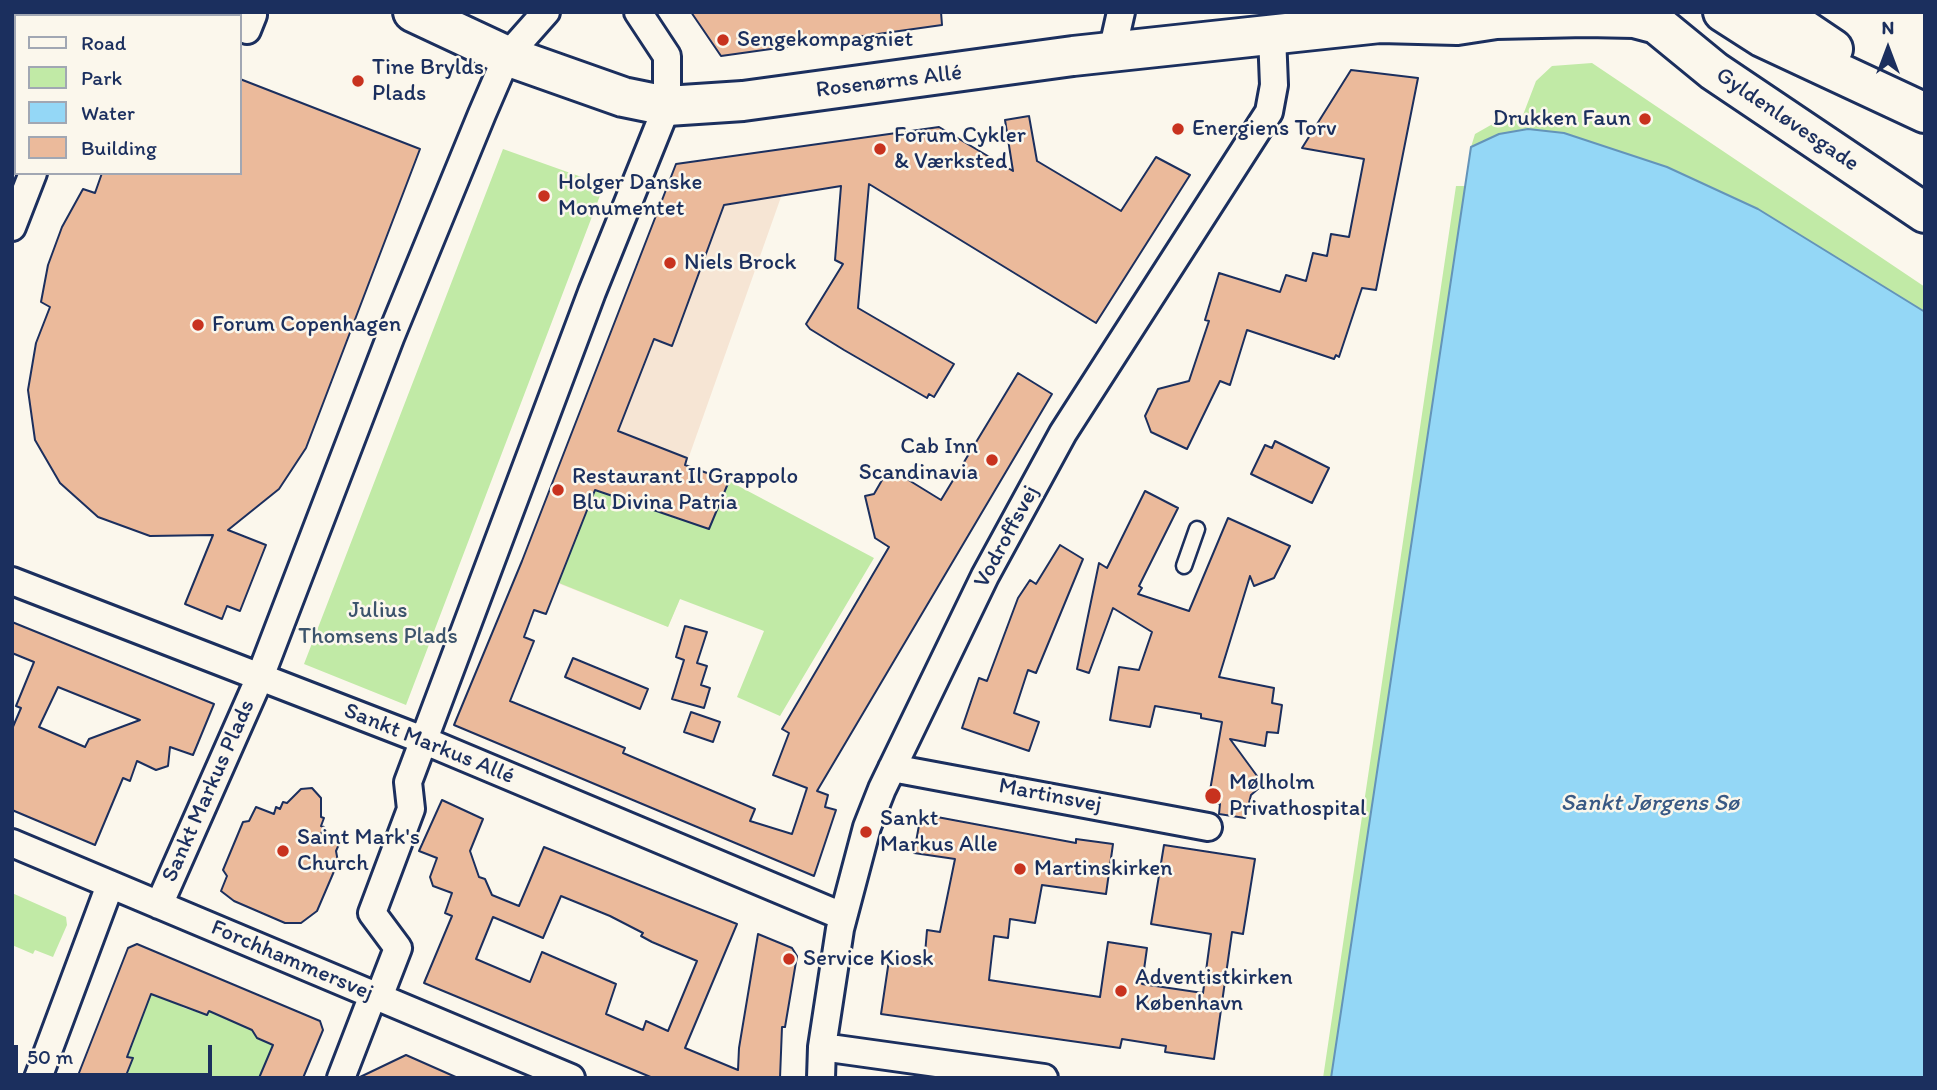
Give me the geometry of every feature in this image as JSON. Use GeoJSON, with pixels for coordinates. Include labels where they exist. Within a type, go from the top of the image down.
{"type":"FeatureCollection","features":[{"type":"Feature","properties":{"kind":"street","name":"Rosenørns Allé"},"geometry":{"type":"LineString","coordinates":[[413,12],[507,56],[623,97],[667,106],[743,101],[1112,52],[1272,35],[1394,17],[1457,25],[1496,19],[1647,18]]}},
{"type":"Feature","properties":{"kind":"street"},"geometry":{"type":"LineString","coordinates":[[260,677],[390,338],[507,56],[546,12]]}},
{"type":"Feature","properties":{"kind":"street"},"geometry":{"type":"LineString","coordinates":[[341,1078],[398,948],[372,913],[411,809],[408,782],[592,292],[667,106],[667,56],[638,12]]}},
{"type":"Feature","properties":{"kind":"street"},"geometry":{"type":"LineString","coordinates":[[1112,52],[1121,12]]}},
{"type":"Feature","properties":{"kind":"street"},"geometry":{"type":"LineString","coordinates":[[1723,12],[1762,37],[1925,112]]}},
{"type":"Feature","properties":{"kind":"street"},"geometry":{"type":"LineString","coordinates":[[1783,14],[1925,112]]}},
{"type":"Feature","properties":{"kind":"street","name":"Gyldenløvesgade"},"geometry":{"type":"LineString","coordinates":[[1647,18],[1714,71],[1925,214]]}},
{"type":"Feature","properties":{"kind":"street","name":"Vodroffsvej"},"geometry":{"type":"LineString","coordinates":[[821,1078],[822,1047],[842,916],[867,827],[892,768],[985,576],[1063,433],[1269,111],[1273,85],[1272,35]]}},
{"type":"Feature","properties":{"kind":"street"},"geometry":{"type":"LineString","coordinates":[[1779,115],[1899,167],[1925,183]]}},
{"type":"Feature","properties":{"kind":"street"},"geometry":{"type":"LineString","coordinates":[[12,227],[32,175]]}},
{"type":"Feature","properties":{"kind":"street","name":"Sankt Markus Allé"},"geometry":{"type":"LineString","coordinates":[[12,581],[423,740],[842,916]]}},
{"type":"Feature","properties":{"kind":"street","name":"Sankt Markus Plads"},"geometry":{"type":"LineString","coordinates":[[159,905],[260,677]]}},
{"type":"Feature","properties":{"kind":"street","name":"Martinsvej"},"geometry":{"type":"LineString","coordinates":[[892,768],[1208,827]]}},
{"type":"Feature","properties":{"kind":"street","name":"Forchhammersvej"},"geometry":{"type":"LineString","coordinates":[[12,843],[571,1078]]}},
{"type":"Feature","properties":{"kind":"street"},"geometry":{"type":"LineString","coordinates":[[38,1078],[110,884]]}},
{"type":"Feature","properties":{"kind":"street"},"geometry":{"type":"LineString","coordinates":[[822,1047],[1044,1078]]}},
{"type":"Feature","properties":{"kind":"lane"},"geometry":{"type":"LineString","coordinates":[[1184,566],[1197,529]]}},
{"type":"Feature","properties":{"kind":"shaded area"},"geometry":{"type":"Polygon","coordinates":[[[777,152],[781,197],[686,465],[708,473],[686,520],[709,529],[668,627],[560,584],[561,578],[522,561],[676,164],[777,152]]]}},
{"type":"Feature","properties":{"kind":"green space"},"geometry":{"type":"Polygon","coordinates":[[[1592,63],[1925,287],[1925,312],[1758,209],[1667,167],[1471,147],[1475,134],[1505,117],[1523,115],[1536,81],[1552,66],[1592,63]]]}},
{"type":"Feature","properties":{"kind":"green space","name":"Julius Thomsens Plads"},"geometry":{"type":"Polygon","coordinates":[[[503,149],[604,185],[406,705],[304,664],[503,149]]]}},
{"type":"Feature","properties":{"kind":"green space"},"geometry":{"type":"Polygon","coordinates":[[[1456,186],[1465,186],[1331,1078],[1323,1078],[1456,186]]]}},
{"type":"Feature","properties":{"kind":"green space"},"geometry":{"type":"Polygon","coordinates":[[[729,481],[874,558],[780,716],[737,697],[764,631],[680,599],[668,627],[559,583],[597,483],[708,529],[729,481]]]}},
{"type":"Feature","properties":{"kind":"green space"},"geometry":{"type":"Polygon","coordinates":[[[12,893],[66,917],[67,925],[53,957],[35,950],[33,954],[12,945],[12,893]]]}},
{"type":"Feature","properties":{"kind":"green space"},"geometry":{"type":"Polygon","coordinates":[[[156,992],[184,1008],[207,1015],[209,1011],[278,1037],[270,1070],[263,1068],[259,1078],[125,1078],[127,1057],[150,994],[156,992]]]}},
{"type":"Feature","properties":{"kind":"water","name":"Sankt Jørgens Sø"},"geometry":{"type":"Polygon","coordinates":[[[1528,129],[1564,133],[1667,167],[1758,209],[1925,312],[1925,1078],[1331,1078],[1471,147],[1499,134],[1528,129]]]}},
{"type":"Feature","properties":{"kind":"building"},"geometry":{"type":"Polygon","coordinates":[[[691,12],[941,12],[942,25],[721,56],[691,12]]]}},
{"type":"Feature","properties":{"kind":"building"},"geometry":{"type":"Polygon","coordinates":[[[1351,70],[1418,78],[1376,290],[1362,288],[1339,357],[1336,355],[1334,359],[1247,330],[1230,385],[1220,381],[1187,449],[1151,432],[1145,416],[1158,389],[1189,381],[1209,321],[1205,320],[1219,273],[1280,292],[1286,275],[1306,281],[1313,253],[1327,256],[1331,234],[1349,237],[1364,159],[1302,148],[1351,70]]]}},
{"type":"Feature","properties":{"kind":"building","name":"Forum Copenhagen"},"geometry":{"type":"Polygon","coordinates":[[[242,80],[420,149],[306,448],[279,489],[228,530],[266,545],[240,611],[227,606],[222,619],[185,604],[213,535],[150,536],[98,517],[60,483],[35,440],[28,390],[36,343],[50,307],[41,302],[48,265],[62,227],[83,189],[95,193],[101,175],[242,175],[242,80]]]}},
{"type":"Feature","properties":{"kind":"building"},"geometry":{"type":"Polygon","coordinates":[[[1029,116],[1037,161],[1121,211],[1156,157],[1190,175],[1096,323],[869,184],[858,308],[954,364],[934,397],[929,394],[927,398],[844,350],[806,324],[843,264],[835,260],[841,186],[724,205],[672,346],[654,339],[618,431],[687,458],[685,465],[729,481],[709,529],[595,490],[546,614],[534,610],[524,637],[534,641],[510,701],[625,748],[623,753],[755,809],[750,821],[792,834],[807,788],[773,775],[789,733],[782,729],[889,547],[875,538],[865,496],[874,494],[889,468],[941,500],[1018,373],[1052,394],[817,791],[828,795],[825,807],[836,810],[814,876],[454,725],[522,561],[676,164],[939,127],[1013,171],[1005,120],[1029,116]]]}},
{"type":"Feature","properties":{"kind":"building"},"geometry":{"type":"Polygon","coordinates":[[[1275,441],[1329,468],[1312,503],[1251,474],[1265,445],[1272,448],[1275,441]]]}},
{"type":"Feature","properties":{"kind":"building"},"geometry":{"type":"Polygon","coordinates":[[[1145,491],[1178,508],[1139,586],[1142,588],[1138,594],[1189,611],[1228,518],[1290,546],[1274,578],[1254,586],[1250,576],[1219,677],[1274,688],[1272,703],[1282,705],[1278,733],[1267,732],[1265,746],[1230,739],[1260,780],[1259,788],[1251,795],[1245,818],[1219,814],[1220,804],[1208,802],[1222,722],[1201,718],[1201,714],[1155,706],[1150,727],[1110,720],[1119,667],[1139,670],[1152,632],[1113,608],[1089,673],[1077,669],[1099,563],[1107,568],[1145,491]]]}},
{"type":"Feature","properties":{"kind":"building"},"geometry":{"type":"Polygon","coordinates":[[[1060,545],[1083,559],[1036,673],[1028,670],[1014,713],[1039,722],[1029,751],[962,728],[979,678],[987,681],[1018,598],[1030,580],[1036,584],[1060,545]]]}},
{"type":"Feature","properties":{"kind":"building"},"geometry":{"type":"Polygon","coordinates":[[[12,622],[214,704],[193,755],[170,747],[168,766],[156,770],[137,761],[130,781],[123,778],[95,845],[12,810],[12,729],[21,708],[16,706],[34,662],[12,653],[12,622]],[[58,687],[39,727],[85,747],[89,739],[140,720],[58,687]]]}},
{"type":"Feature","properties":{"kind":"building"},"geometry":{"type":"Polygon","coordinates":[[[685,626],[707,632],[697,663],[707,666],[701,685],[710,688],[704,708],[672,699],[684,660],[676,657],[685,626]]]}},
{"type":"Feature","properties":{"kind":"building"},"geometry":{"type":"Polygon","coordinates":[[[573,658],[648,689],[640,709],[565,677],[573,658]]]}},
{"type":"Feature","properties":{"kind":"building"},"geometry":{"type":"Polygon","coordinates":[[[691,712],[720,722],[713,742],[684,732],[691,712]]]}},
{"type":"Feature","properties":{"kind":"building","name":"Saint Mark's Church"},"geometry":{"type":"Polygon","coordinates":[[[312,788],[321,798],[321,817],[324,818],[321,826],[324,827],[321,834],[340,842],[336,851],[338,862],[317,911],[301,923],[285,923],[234,901],[221,891],[227,876],[223,870],[243,822],[249,821],[256,807],[274,814],[276,807],[280,809],[283,802],[287,803],[301,789],[312,788]]]}},
{"type":"Feature","properties":{"kind":"building"},"geometry":{"type":"Polygon","coordinates":[[[442,800],[483,819],[470,851],[479,877],[485,879],[492,895],[519,906],[544,847],[737,924],[685,1048],[738,1070],[739,1048],[758,934],[792,948],[797,956],[785,1027],[782,1027],[780,1078],[653,1078],[424,983],[452,916],[445,913],[452,893],[433,886],[430,877],[437,858],[419,851],[442,800]],[[561,896],[543,938],[493,917],[476,959],[530,982],[542,952],[616,984],[606,1014],[643,1030],[646,1021],[668,1031],[697,961],[652,942],[641,936],[643,933],[561,896]]]}},
{"type":"Feature","properties":{"kind":"building"},"geometry":{"type":"Polygon","coordinates":[[[921,814],[1076,843],[1076,839],[1113,844],[1106,894],[1042,885],[1035,923],[1010,919],[1008,938],[994,936],[989,980],[1100,997],[1108,942],[1147,948],[1142,984],[1203,993],[1211,934],[1151,924],[1164,845],[1255,859],[1243,934],[1232,932],[1214,1059],[1165,1052],[1166,1046],[1122,1039],[1120,1048],[881,1014],[889,960],[924,966],[927,930],[940,932],[955,859],[914,853],[921,814]]]}},
{"type":"Feature","properties":{"kind":"building"},"geometry":{"type":"Polygon","coordinates":[[[137,944],[320,1021],[323,1030],[303,1078],[259,1078],[273,1045],[257,1038],[252,1030],[209,1011],[207,1015],[151,994],[127,1057],[133,1058],[125,1078],[77,1078],[128,948],[137,944]]]}},
{"type":"Feature","properties":{"kind":"building"},"geometry":{"type":"Polygon","coordinates":[[[406,1055],[458,1078],[358,1078],[406,1055]]]}},
{"type":"Feature","properties":{"kind":"place","name":"Sengekompagniet"},"geometry":{"type":"Point","coordinates":[723,40]}},
{"type":"Feature","properties":{"kind":"place","name":"Tine Brylds Plads"},"geometry":{"type":"Point","coordinates":[358,81]}},
{"type":"Feature","properties":{"kind":"place","name":"Drukken Faun"},"geometry":{"type":"Point","coordinates":[1645,119]}},
{"type":"Feature","properties":{"kind":"place","name":"Energiens Torv"},"geometry":{"type":"Point","coordinates":[1178,129]}},
{"type":"Feature","properties":{"kind":"place","name":"Forum Cykler & Værksted"},"geometry":{"type":"Point","coordinates":[880,149]}},
{"type":"Feature","properties":{"kind":"place","name":"Holger Danske Monumentet"},"geometry":{"type":"Point","coordinates":[544,196]}},
{"type":"Feature","properties":{"kind":"place","name":"Niels Brock"},"geometry":{"type":"Point","coordinates":[670,263]}},
{"type":"Feature","properties":{"kind":"place","name":"Forum Copenhagen"},"geometry":{"type":"Point","coordinates":[198,325]}},
{"type":"Feature","properties":{"kind":"place","name":"Cab Inn Scandinavia"},"geometry":{"type":"Point","coordinates":[992,460]}},
{"type":"Feature","properties":{"kind":"place","name":"Restaurant Il Grappolo Blu Divina Patria"},"geometry":{"type":"Point","coordinates":[558,490]}},
{"type":"Feature","properties":{"kind":"place","name":"Mølholm Privathospital"},"geometry":{"type":"Point","coordinates":[1213,796]}},
{"type":"Feature","properties":{"kind":"place","name":"Sankt Markus Alle"},"geometry":{"type":"Point","coordinates":[866,832]}},
{"type":"Feature","properties":{"kind":"place","name":"Saint Mark's Church"},"geometry":{"type":"Point","coordinates":[283,851]}},
{"type":"Feature","properties":{"kind":"place","name":"Martinskirken"},"geometry":{"type":"Point","coordinates":[1020,869]}},
{"type":"Feature","properties":{"kind":"place","name":"Service Kiosk"},"geometry":{"type":"Point","coordinates":[789,959]}},
{"type":"Feature","properties":{"kind":"place","name":"Adventistkirken København"},"geometry":{"type":"Point","coordinates":[1121,991]}}]}
